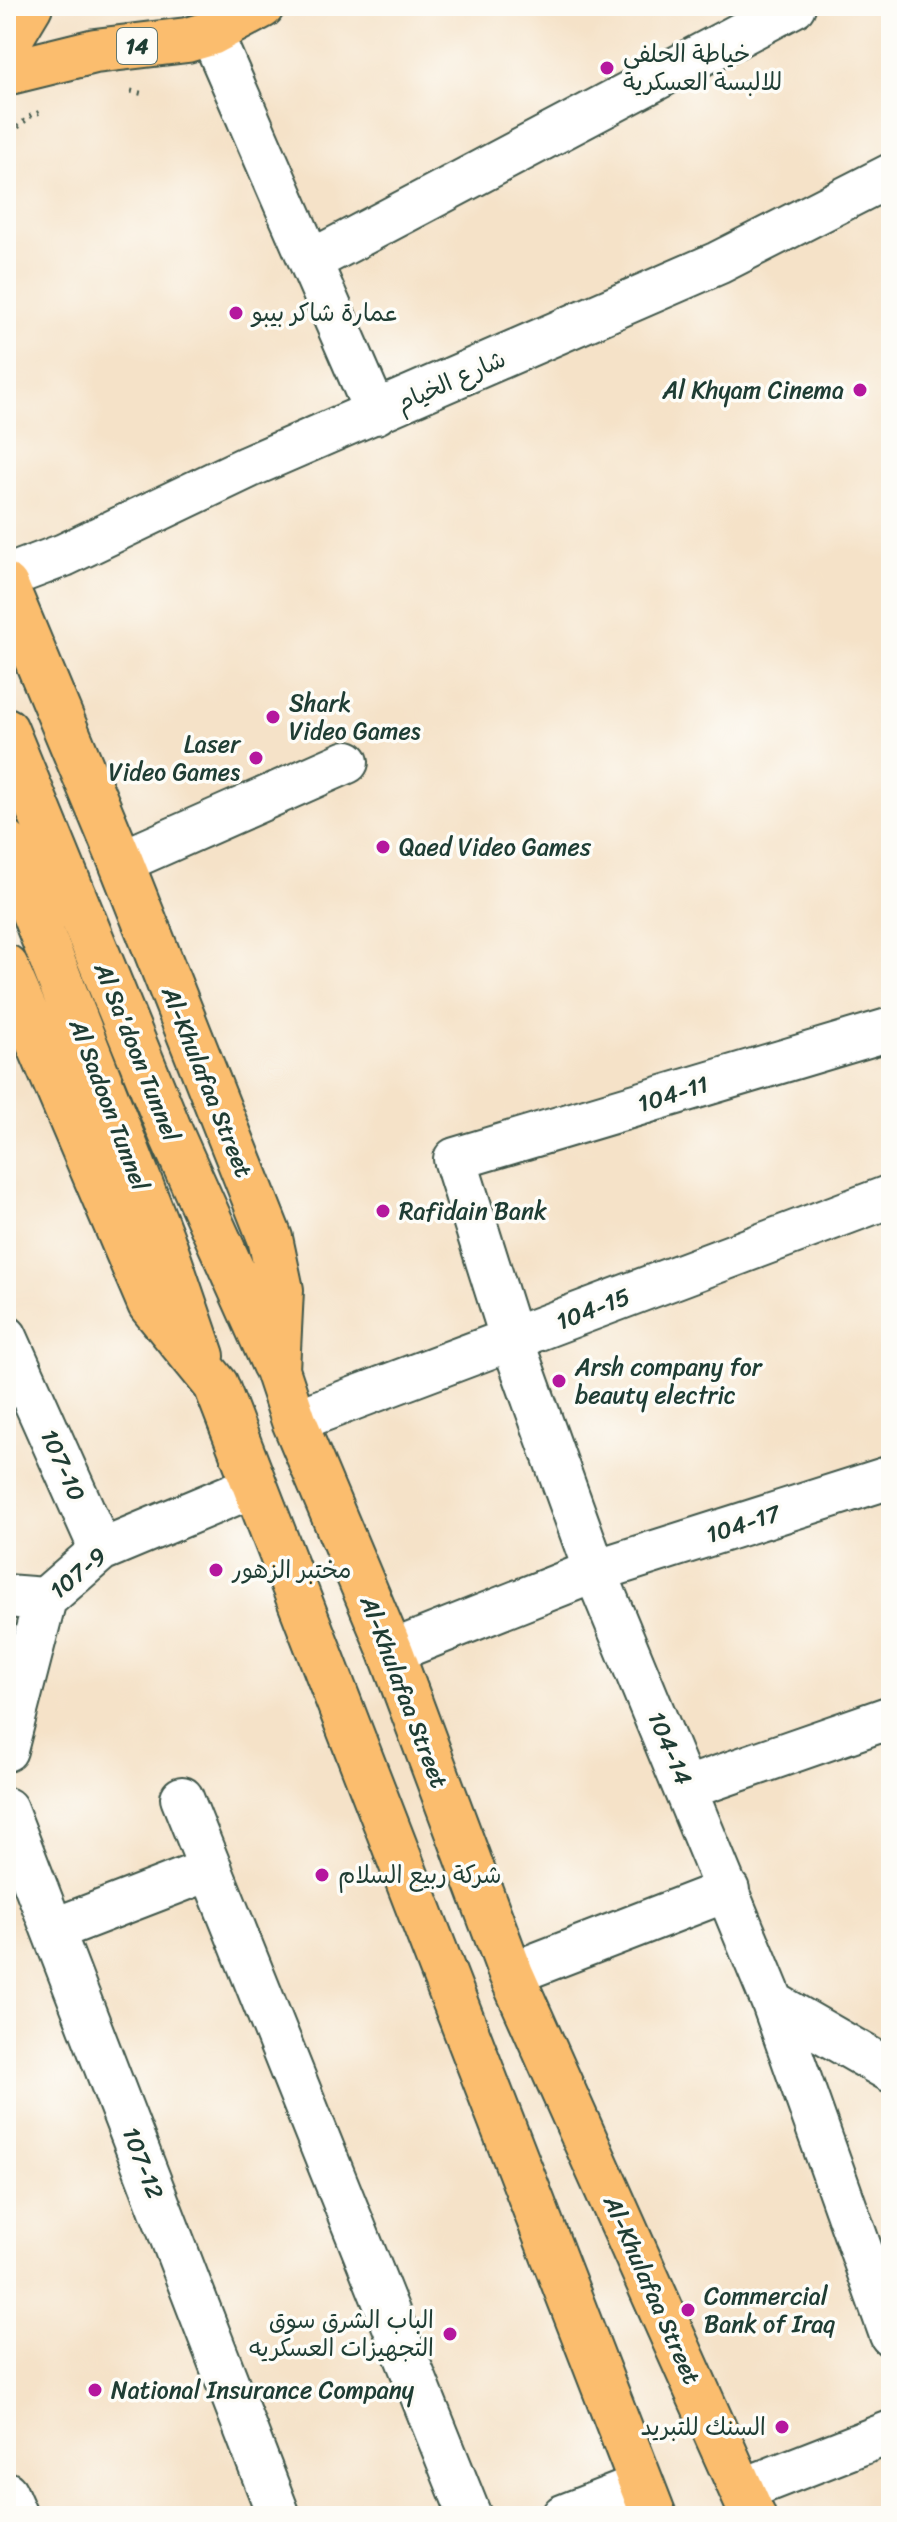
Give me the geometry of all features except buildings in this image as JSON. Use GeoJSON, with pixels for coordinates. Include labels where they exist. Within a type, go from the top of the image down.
{"type":"FeatureCollection","features":[{"type":"Feature","properties":{"kind":"main road"},"geometry":{"type":"LineString","coordinates":[[6,46],[30,6]]}},
{"type":"Feature","properties":{"kind":"main road","name":"14"},"geometry":{"type":"LineString","coordinates":[[6,73],[95,51],[211,33],[262,6]]}},
{"type":"Feature","properties":{"kind":"main road","name":"Al-Khulafaa Street"},"geometry":{"type":"LineString","coordinates":[[6,586],[121,862],[270,1238],[281,1290],[277,1370],[294,1421],[391,1652],[511,1974],[748,2503]]}},
{"type":"Feature","properties":{"kind":"main road","name":"Al Sa'doon Tunnel"},"geometry":{"type":"LineString","coordinates":[[6,730],[172,1136],[277,1370]]}},
{"type":"Feature","properties":{"kind":"main road","name":"Al Sadoon Tunnel"},"geometry":{"type":"LineString","coordinates":[[6,843],[162,1239],[206,1369]]}},
{"type":"Feature","properties":{"kind":"main road"},"geometry":{"type":"LineString","coordinates":[[6,967],[150,1304],[216,1385],[648,2500]]}},
{"type":"Feature","properties":{"kind":"street"},"geometry":{"type":"LineString","coordinates":[[311,261],[794,6]]}},
{"type":"Feature","properties":{"kind":"street"},"geometry":{"type":"LineString","coordinates":[[211,33],[376,413]]}},
{"type":"Feature","properties":{"kind":"street","name":"شارع الخيام"},"geometry":{"type":"LineString","coordinates":[[6,577],[64,555],[248,467],[718,263],[891,175]]}},
{"type":"Feature","properties":{"kind":"street"},"geometry":{"type":"LineString","coordinates":[[121,862],[347,762]]}},
{"type":"Feature","properties":{"kind":"street","name":"104-11"},"geometry":{"type":"LineString","coordinates":[[455,1159],[891,1029]]}},
{"type":"Feature","properties":{"kind":"street","name":"104-14"},"geometry":{"type":"LineString","coordinates":[[455,1159],[512,1340],[595,1571],[773,2003],[891,2335]]}},
{"type":"Feature","properties":{"kind":"street","name":"104-15"},"geometry":{"type":"LineString","coordinates":[[294,1421],[891,1196]]}},
{"type":"Feature","properties":{"kind":"street","name":"107-10"},"geometry":{"type":"LineString","coordinates":[[6,1337],[101,1550]]}},
{"type":"Feature","properties":{"kind":"street","name":"104-17"},"geometry":{"type":"LineString","coordinates":[[391,1652],[595,1571],[891,1477]]}},
{"type":"Feature","properties":{"kind":"street","name":"107-9"},"geometry":{"type":"LineString","coordinates":[[6,1750],[26,1597],[101,1550],[254,1486]]}},
{"type":"Feature","properties":{"kind":"street"},"geometry":{"type":"LineString","coordinates":[[687,1788],[891,1717]]}},
{"type":"Feature","properties":{"kind":"street"},"geometry":{"type":"LineString","coordinates":[[182,1798],[470,2516]]}},
{"type":"Feature","properties":{"kind":"street","name":"107-12"},"geometry":{"type":"LineString","coordinates":[[6,1809],[279,2516]]}},
{"type":"Feature","properties":{"kind":"street"},"geometry":{"type":"LineString","coordinates":[[53,1930],[211,1869]]}},
{"type":"Feature","properties":{"kind":"street"},"geometry":{"type":"LineString","coordinates":[[511,1974],[728,1890]]}},
{"type":"Feature","properties":{"kind":"street"},"geometry":{"type":"LineString","coordinates":[[773,2003],[891,2071]]}},
{"type":"Feature","properties":{"kind":"street"},"geometry":{"type":"LineString","coordinates":[[748,2503],[891,2432]]}},
{"type":"Feature","properties":{"kind":"street"},"geometry":{"type":"LineString","coordinates":[[6,2493],[16,2516]]}},
{"type":"Feature","properties":{"kind":"street"},"geometry":{"type":"LineString","coordinates":[[563,2516],[648,2500]]}},
{"type":"Feature","properties":{"kind":"place","name":"خياطة الحلفي للالبسة العسكرية"},"geometry":{"type":"Point","coordinates":[607,68]}},
{"type":"Feature","properties":{"kind":"place","name":"عمارة شاكر بيبو"},"geometry":{"type":"Point","coordinates":[236,313]}},
{"type":"Feature","properties":{"kind":"place","name":"Al Khyam Cinema"},"geometry":{"type":"Point","coordinates":[860,390]}},
{"type":"Feature","properties":{"kind":"place","name":"Shark Video Games"},"geometry":{"type":"Point","coordinates":[273,717]}},
{"type":"Feature","properties":{"kind":"place","name":"Laser Video Games"},"geometry":{"type":"Point","coordinates":[256,758]}},
{"type":"Feature","properties":{"kind":"place","name":"Qaed Video Games"},"geometry":{"type":"Point","coordinates":[383,847]}},
{"type":"Feature","properties":{"kind":"place","name":"Rafidain Bank"},"geometry":{"type":"Point","coordinates":[383,1211]}},
{"type":"Feature","properties":{"kind":"place","name":"Arsh company for beauty electric"},"geometry":{"type":"Point","coordinates":[559,1381]}},
{"type":"Feature","properties":{"kind":"place","name":"مختبر الزهور"},"geometry":{"type":"Point","coordinates":[216,1570]}},
{"type":"Feature","properties":{"kind":"place","name":"شركة ربيع السلام"},"geometry":{"type":"Point","coordinates":[322,1875]}},
{"type":"Feature","properties":{"kind":"place","name":"Commercial Bank of Iraq"},"geometry":{"type":"Point","coordinates":[688,2310]}},
{"type":"Feature","properties":{"kind":"place","name":"الباب الشرق سوق التجهيزات العسكريه"},"geometry":{"type":"Point","coordinates":[450,2334]}},
{"type":"Feature","properties":{"kind":"place","name":"National Insurance Company"},"geometry":{"type":"Point","coordinates":[95,2390]}},
{"type":"Feature","properties":{"kind":"place","name":"السنك للتبريد"},"geometry":{"type":"Point","coordinates":[782,2427]}}]}
